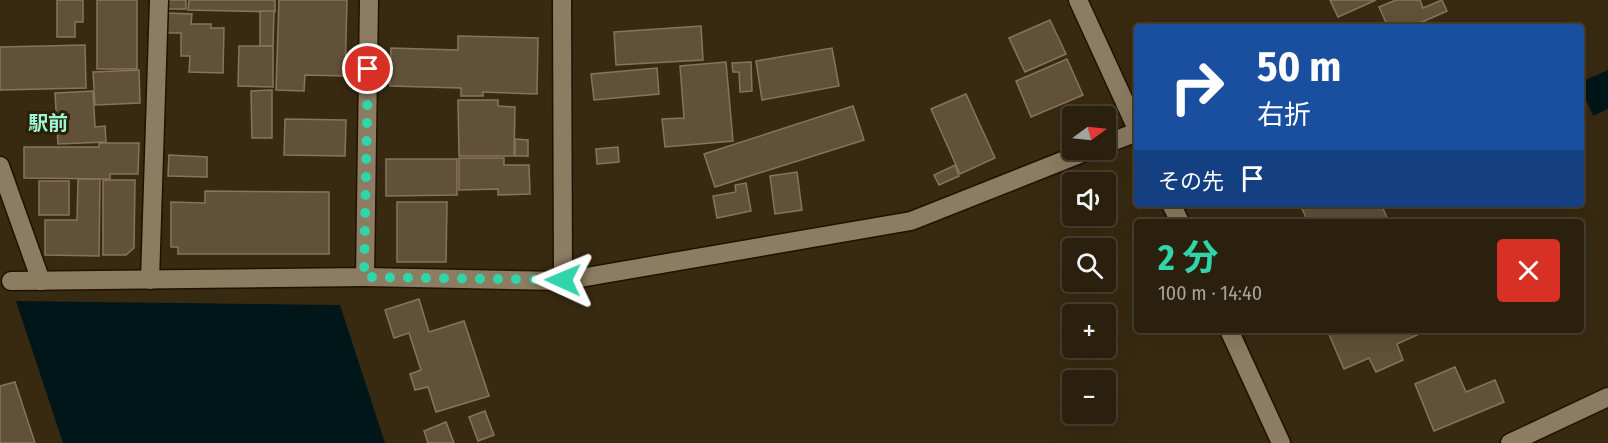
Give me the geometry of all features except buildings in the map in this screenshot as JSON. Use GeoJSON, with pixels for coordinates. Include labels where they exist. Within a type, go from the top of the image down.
{"type":"FeatureCollection","features":[{"type":"Feature","properties":{"kind":"street"},"geometry":{"type":"LineString","coordinates":[[150,280],[159,0]]}},
{"type":"Feature","properties":{"kind":"street"},"geometry":{"type":"LineString","coordinates":[[364,277],[369,0]]}},
{"type":"Feature","properties":{"kind":"street"},"geometry":{"type":"LineString","coordinates":[[562,0],[563,280]]}},
{"type":"Feature","properties":{"kind":"street"},"geometry":{"type":"LineString","coordinates":[[1078,0],[1134,123]]}},
{"type":"Feature","properties":{"kind":"street"},"geometry":{"type":"LineString","coordinates":[[1116,139],[1134,131]]}},
{"type":"Feature","properties":{"kind":"street"},"geometry":{"type":"LineString","coordinates":[[11,281],[364,277],[563,280],[911,221],[1065,160]]}},
{"type":"Feature","properties":{"kind":"street"},"geometry":{"type":"LineString","coordinates":[[0,166],[41,281]]}},
{"type":"Feature","properties":{"kind":"street"},"geometry":{"type":"LineString","coordinates":[[1230,333],[1281,443]]}},
{"type":"Feature","properties":{"kind":"street"},"geometry":{"type":"LineString","coordinates":[[1510,443],[1608,397]]}},
{"type":"Feature","properties":{"kind":"shaded area"},"geometry":{"type":"Polygon","coordinates":[[[1608,70],[1608,109],[1593,116],[1584,96],[1584,81],[1608,70]]]}},
{"type":"Feature","properties":{"kind":"shaded area"},"geometry":{"type":"Polygon","coordinates":[[[16,301],[340,305],[385,443],[63,443],[16,301]]]}},
{"type":"Feature","properties":{"kind":"district","name":"駅前"},"geometry":{"type":"Point","coordinates":[48,123]}},
{"type":"Feature","properties":{"kind":"route"},"geometry":{"type":"LineString","coordinates":[[368,69],[364,277],[563,280]]}}]}
